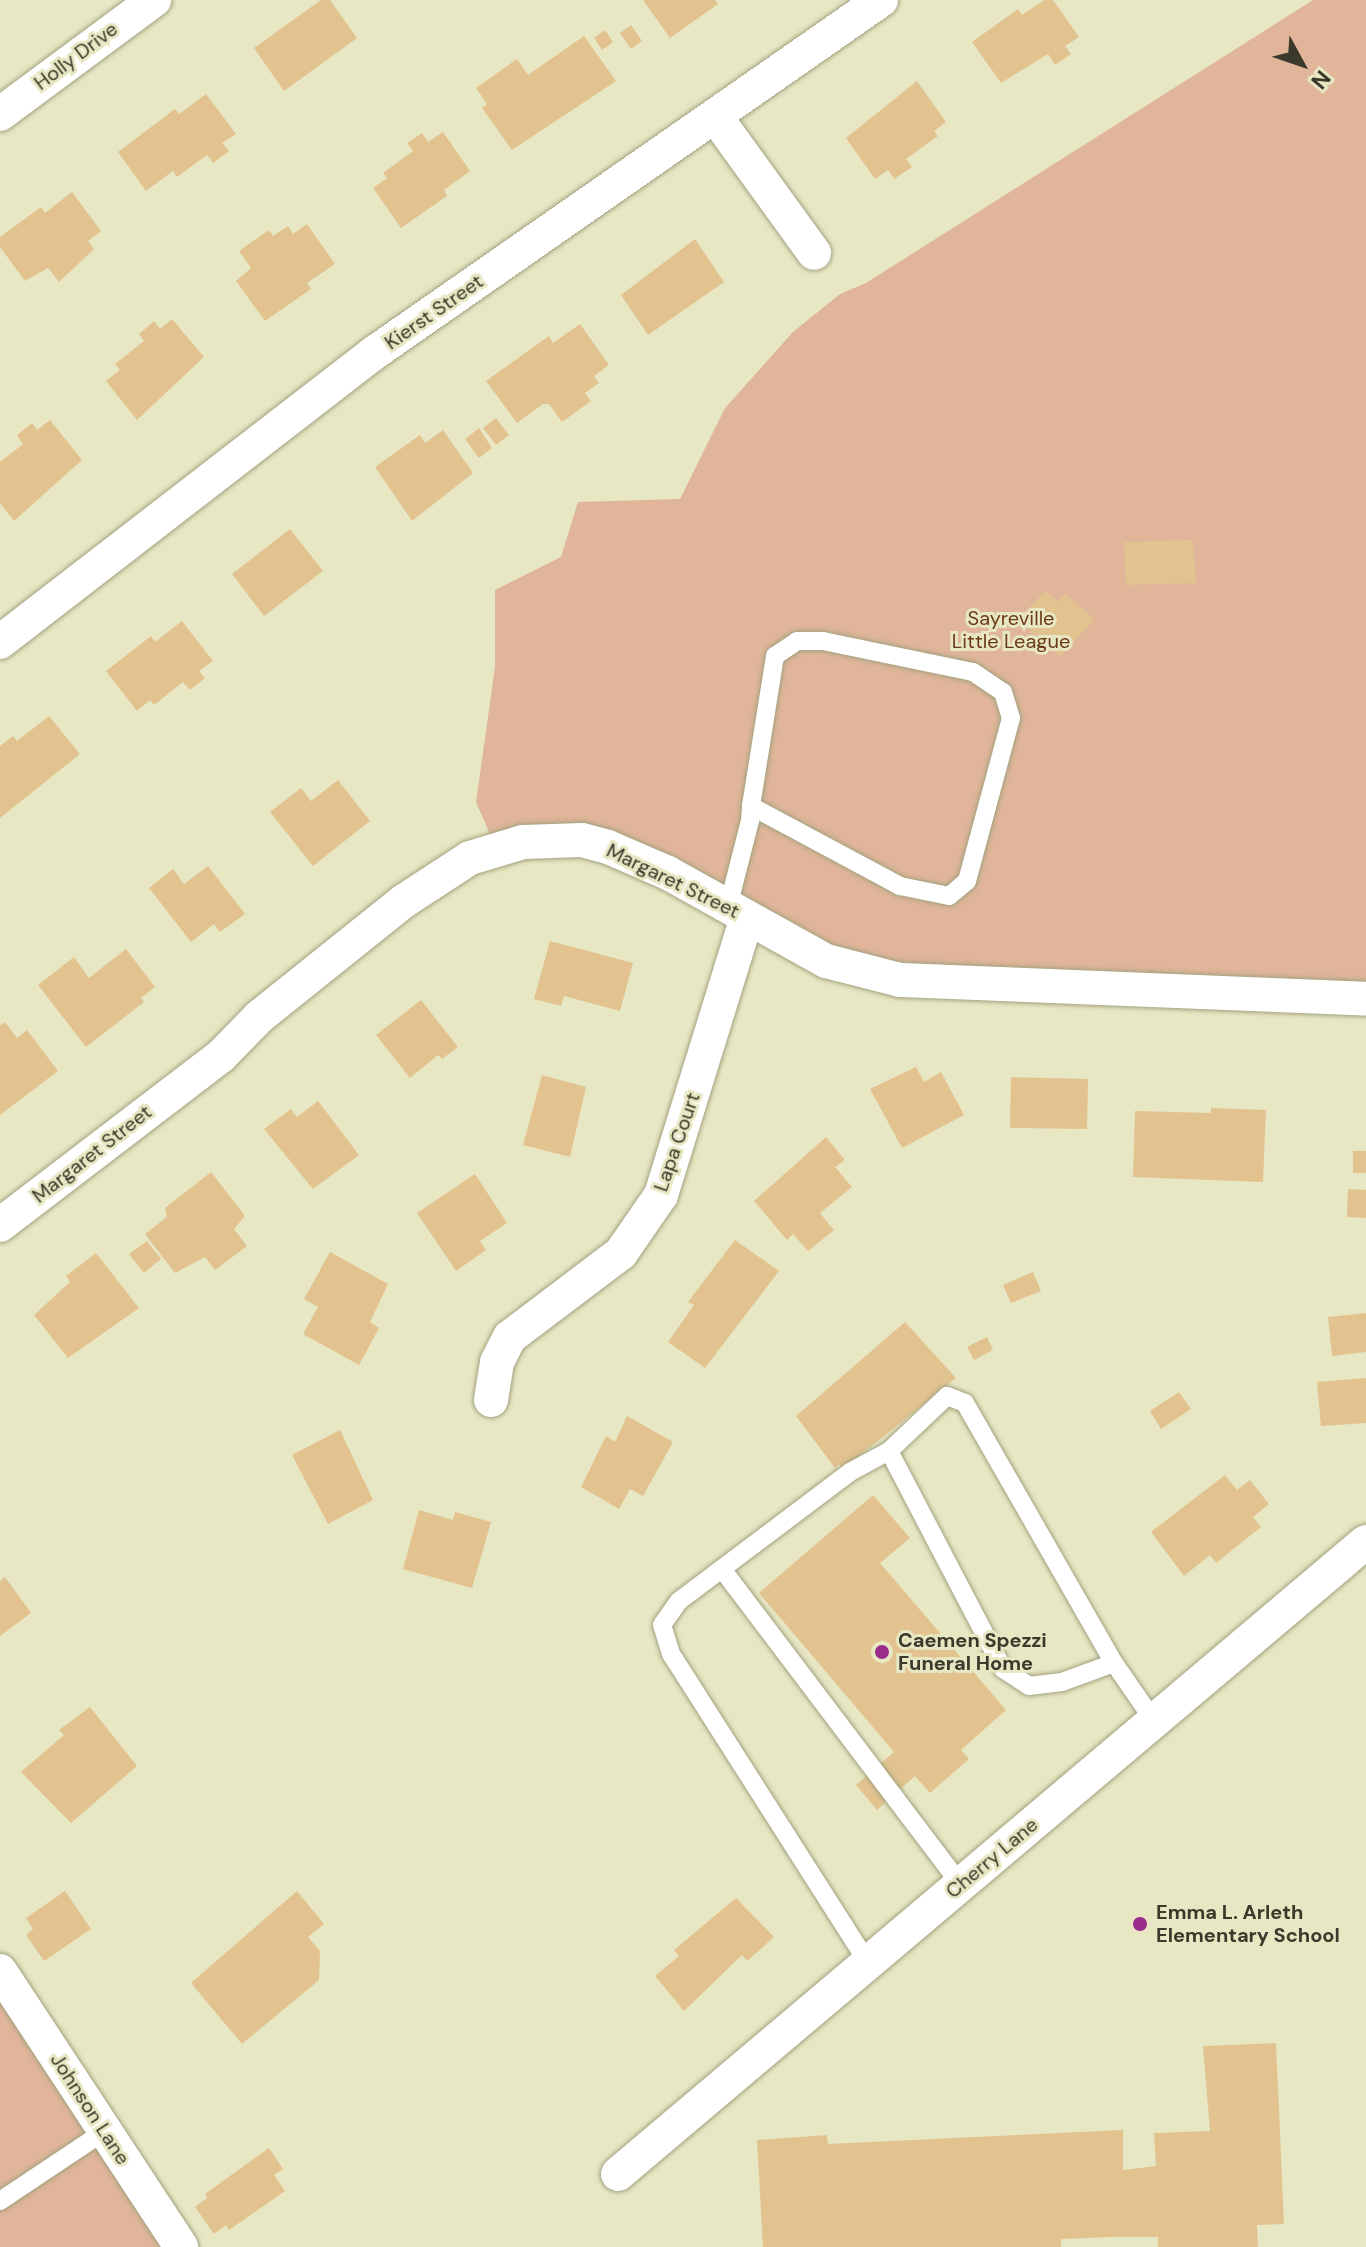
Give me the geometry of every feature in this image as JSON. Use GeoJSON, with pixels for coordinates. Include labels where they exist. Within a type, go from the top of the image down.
{"type":"FeatureCollection","features":[{"type":"Feature","properties":{"kind":"street","name":"Holly Drive"},"geometry":{"type":"LineString","coordinates":[[0,114],[154,0]]}},
{"type":"Feature","properties":{"kind":"street","name":"Kierst Street"},"geometry":{"type":"LineString","coordinates":[[0,642],[374,353],[881,0]]}},
{"type":"Feature","properties":{"kind":"street"},"geometry":{"type":"LineString","coordinates":[[715,116],[814,253]]}},
{"type":"Feature","properties":{"kind":"street","name":"Margaret Street"},"geometry":{"type":"LineString","coordinates":[[0,1225],[221,1056],[265,1011],[404,901],[470,858],[523,842],[582,840],[634,858],[826,961],[900,980],[1366,999]]}},
{"type":"Feature","properties":{"kind":"street","name":"Lapa Court"},"geometry":{"type":"LineString","coordinates":[[491,1400],[497,1362],[510,1337],[621,1253],[661,1195],[738,912]]}},
{"type":"Feature","properties":{"kind":"street","name":"Cherry Lane"},"geometry":{"type":"LineString","coordinates":[[618,2174],[1366,1542]]}},
{"type":"Feature","properties":{"kind":"street","name":"Johnson Lane"},"geometry":{"type":"LineString","coordinates":[[0,1971],[181,2247]]}},
{"type":"Feature","properties":{"kind":"lane"},"geometry":{"type":"LineString","coordinates":[[738,912],[751,806],[775,656],[797,641],[823,641],[973,672],[1003,692],[1011,718],[967,881],[949,896],[900,886],[751,806]]}},
{"type":"Feature","properties":{"kind":"lane"},"geometry":{"type":"LineString","coordinates":[[868,1963],[671,1654],[662,1625],[679,1601],[850,1472],[889,1451],[947,1396],[965,1403],[1114,1663],[1154,1721]]}},
{"type":"Feature","properties":{"kind":"lane"},"geometry":{"type":"LineString","coordinates":[[889,1451],[1003,1669],[1029,1686],[1062,1682],[1114,1663]]}},
{"type":"Feature","properties":{"kind":"lane"},"geometry":{"type":"LineString","coordinates":[[722,1569],[960,1884]]}},
{"type":"Feature","properties":{"kind":"lane"},"geometry":{"type":"LineString","coordinates":[[0,2201],[105,2131]]}},
{"type":"Feature","properties":{"kind":"green space","name":"Sayreville Little League"},"geometry":{"type":"Polygon","coordinates":[[[1313,0],[1366,0],[1366,999],[900,980],[635,858],[496,848],[476,802],[495,667],[495,590],[561,557],[578,502],[680,499],[725,408],[793,332],[840,294],[866,283],[1313,0]]]}},
{"type":"Feature","properties":{"kind":"green space"},"geometry":{"type":"Polygon","coordinates":[[[0,1971],[181,2247],[0,2247],[0,1971]]]}},
{"type":"Feature","properties":{"kind":"building"},"geometry":{"type":"Polygon","coordinates":[[[321,0],[330,0],[357,38],[284,91],[254,48],[321,0]]]}},
{"type":"Feature","properties":{"kind":"building"},"geometry":{"type":"Polygon","coordinates":[[[643,0],[715,0],[718,4],[670,38],[643,0]]]}},
{"type":"Feature","properties":{"kind":"building"},"geometry":{"type":"Polygon","coordinates":[[[1044,0],[1053,0],[1079,37],[1065,46],[1071,54],[1055,65],[1048,54],[1001,83],[972,42],[1018,9],[1022,15],[1044,0]]]}},
{"type":"Feature","properties":{"kind":"building"},"geometry":{"type":"Polygon","coordinates":[[[631,25],[642,41],[631,49],[620,33],[631,25]]]}},
{"type":"Feature","properties":{"kind":"building"},"geometry":{"type":"Polygon","coordinates":[[[605,30],[613,42],[602,50],[594,38],[605,30]]]}},
{"type":"Feature","properties":{"kind":"building"},"geometry":{"type":"Polygon","coordinates":[[[584,36],[616,81],[512,150],[482,108],[487,104],[476,88],[517,59],[528,75],[584,36]]]}},
{"type":"Feature","properties":{"kind":"building"},"geometry":{"type":"Polygon","coordinates":[[[917,81],[946,122],[934,131],[938,136],[906,159],[912,167],[894,179],[888,170],[875,179],[846,138],[917,81]]]}},
{"type":"Feature","properties":{"kind":"building"},"geometry":{"type":"Polygon","coordinates":[[[206,94],[236,134],[222,143],[229,151],[213,163],[207,155],[177,177],[173,171],[146,191],[118,152],[175,109],[179,114],[206,94]]]}},
{"type":"Feature","properties":{"kind":"building"},"geometry":{"type":"Polygon","coordinates":[[[443,132],[470,171],[444,190],[447,196],[401,228],[373,188],[387,178],[383,173],[413,151],[407,143],[422,133],[428,142],[443,132]]]}},
{"type":"Feature","properties":{"kind":"building"},"geometry":{"type":"Polygon","coordinates":[[[72,192],[101,231],[88,241],[94,249],[59,282],[48,268],[25,281],[0,247],[0,237],[41,207],[45,213],[72,192]]]}},
{"type":"Feature","properties":{"kind":"building"},"geometry":{"type":"Polygon","coordinates":[[[307,224],[335,264],[307,283],[311,289],[265,321],[236,281],[251,268],[239,251],[269,230],[273,236],[288,226],[293,234],[307,224]]]}},
{"type":"Feature","properties":{"kind":"building"},"geometry":{"type":"Polygon","coordinates":[[[695,239],[724,282],[648,335],[621,295],[695,239]]]}},
{"type":"Feature","properties":{"kind":"building"},"geometry":{"type":"Polygon","coordinates":[[[172,319],[204,357],[137,420],[106,381],[120,370],[115,364],[144,341],[139,334],[154,321],[160,329],[172,319]]]}},
{"type":"Feature","properties":{"kind":"building"},"geometry":{"type":"Polygon","coordinates":[[[580,324],[609,365],[594,376],[599,383],[585,393],[591,401],[562,422],[549,404],[543,404],[517,423],[486,381],[549,336],[553,343],[580,324]]]}},
{"type":"Feature","properties":{"kind":"building"},"geometry":{"type":"Polygon","coordinates":[[[496,418],[509,435],[496,445],[483,428],[496,418]]]}},
{"type":"Feature","properties":{"kind":"building"},"geometry":{"type":"Polygon","coordinates":[[[50,420],[82,460],[14,521],[0,503],[0,462],[23,444],[17,435],[32,423],[37,430],[50,420]]]}},
{"type":"Feature","properties":{"kind":"building"},"geometry":{"type":"Polygon","coordinates":[[[479,428],[492,448],[479,458],[465,439],[479,428]]]}},
{"type":"Feature","properties":{"kind":"building"},"geometry":{"type":"Polygon","coordinates":[[[443,430],[473,473],[412,521],[375,467],[420,435],[425,443],[443,430]]]}},
{"type":"Feature","properties":{"kind":"building"},"geometry":{"type":"Polygon","coordinates":[[[290,529],[323,571],[264,616],[232,574],[290,529]]]}},
{"type":"Feature","properties":{"kind":"building"},"geometry":{"type":"Polygon","coordinates":[[[1193,540],[1196,583],[1126,585],[1124,542],[1193,540]]]}},
{"type":"Feature","properties":{"kind":"building"},"geometry":{"type":"Polygon","coordinates":[[[1045,591],[1059,602],[1065,594],[1095,619],[1060,657],[1018,619],[1045,591]]]}},
{"type":"Feature","properties":{"kind":"building"},"geometry":{"type":"Polygon","coordinates":[[[182,621],[213,661],[199,671],[205,678],[190,690],[183,682],[154,705],[150,700],[137,711],[106,671],[151,636],[155,642],[182,621]]]}},
{"type":"Feature","properties":{"kind":"building"},"geometry":{"type":"Polygon","coordinates":[[[49,716],[80,754],[0,818],[0,746],[13,736],[17,741],[49,716]]]}},
{"type":"Feature","properties":{"kind":"building"},"geometry":{"type":"Polygon","coordinates":[[[338,780],[370,821],[313,866],[270,812],[301,788],[311,801],[338,780]]]}},
{"type":"Feature","properties":{"kind":"building"},"geometry":{"type":"Polygon","coordinates":[[[208,866],[245,914],[220,932],[214,924],[191,942],[149,888],[173,869],[184,884],[208,866]]]}},
{"type":"Feature","properties":{"kind":"building"},"geometry":{"type":"Polygon","coordinates":[[[550,941],[633,963],[620,1011],[564,996],[561,1006],[534,999],[550,941]]]}},
{"type":"Feature","properties":{"kind":"building"},"geometry":{"type":"Polygon","coordinates":[[[126,949],[155,987],[141,998],[144,1002],[86,1047],[38,985],[74,957],[89,978],[126,949]]]}},
{"type":"Feature","properties":{"kind":"building"},"geometry":{"type":"Polygon","coordinates":[[[421,1000],[458,1047],[442,1059],[438,1055],[410,1078],[376,1035],[421,1000]]]}},
{"type":"Feature","properties":{"kind":"building"},"geometry":{"type":"Polygon","coordinates":[[[5,1022],[17,1038],[27,1030],[58,1071],[0,1115],[0,1026],[5,1022]]]}},
{"type":"Feature","properties":{"kind":"building"},"geometry":{"type":"Polygon","coordinates":[[[916,1067],[924,1082],[941,1072],[964,1115],[902,1148],[870,1089],[916,1067]]]}},
{"type":"Feature","properties":{"kind":"building"},"geometry":{"type":"Polygon","coordinates":[[[542,1075],[586,1087],[570,1157],[523,1145],[542,1075]]]}},
{"type":"Feature","properties":{"kind":"building"},"geometry":{"type":"Polygon","coordinates":[[[1011,1077],[1088,1079],[1087,1129],[1010,1128],[1011,1077]]]}},
{"type":"Feature","properties":{"kind":"building"},"geometry":{"type":"Polygon","coordinates":[[[318,1101],[359,1155],[313,1189],[264,1129],[291,1109],[297,1117],[318,1101]]]}},
{"type":"Feature","properties":{"kind":"building"},"geometry":{"type":"Polygon","coordinates":[[[1211,1108],[1266,1110],[1263,1182],[1133,1177],[1135,1111],[1211,1113],[1211,1108]]]}},
{"type":"Feature","properties":{"kind":"building"},"geometry":{"type":"Polygon","coordinates":[[[826,1137],[845,1160],[835,1167],[852,1187],[820,1213],[834,1230],[808,1251],[793,1234],[787,1240],[754,1201],[826,1137]]]}},
{"type":"Feature","properties":{"kind":"building"},"geometry":{"type":"Polygon","coordinates":[[[1353,1151],[1366,1151],[1366,1173],[1353,1173],[1353,1151]]]}},
{"type":"Feature","properties":{"kind":"building"},"geometry":{"type":"Polygon","coordinates":[[[211,1172],[245,1216],[234,1229],[247,1246],[215,1270],[205,1257],[175,1273],[145,1234],[167,1217],[165,1208],[211,1172]]]}},
{"type":"Feature","properties":{"kind":"building"},"geometry":{"type":"Polygon","coordinates":[[[475,1174],[507,1223],[480,1241],[486,1250],[456,1271],[417,1213],[475,1174]]]}},
{"type":"Feature","properties":{"kind":"building"},"geometry":{"type":"Polygon","coordinates":[[[1348,1189],[1366,1190],[1366,1218],[1347,1217],[1348,1189]]]}},
{"type":"Feature","properties":{"kind":"building"},"geometry":{"type":"Polygon","coordinates":[[[735,1240],[779,1271],[705,1368],[668,1342],[694,1305],[688,1302],[735,1240]]]}},
{"type":"Feature","properties":{"kind":"building"},"geometry":{"type":"Polygon","coordinates":[[[147,1241],[161,1259],[144,1273],[129,1254],[147,1241]]]}},
{"type":"Feature","properties":{"kind":"building"},"geometry":{"type":"Polygon","coordinates":[[[330,1252],[388,1284],[370,1322],[379,1328],[359,1365],[303,1334],[318,1307],[304,1299],[330,1252]]]}},
{"type":"Feature","properties":{"kind":"building"},"geometry":{"type":"Polygon","coordinates":[[[96,1253],[139,1308],[68,1358],[34,1315],[70,1282],[66,1276],[96,1253]]]}},
{"type":"Feature","properties":{"kind":"building"},"geometry":{"type":"Polygon","coordinates":[[[1033,1272],[1041,1291],[1011,1303],[1003,1285],[1033,1272]]]}},
{"type":"Feature","properties":{"kind":"building"},"geometry":{"type":"Polygon","coordinates":[[[1366,1313],[1366,1352],[1332,1356],[1328,1317],[1366,1313]]]}},
{"type":"Feature","properties":{"kind":"building"},"geometry":{"type":"Polygon","coordinates":[[[905,1322],[956,1378],[843,1469],[839,1464],[835,1468],[796,1416],[905,1322]]]}},
{"type":"Feature","properties":{"kind":"building"},"geometry":{"type":"Polygon","coordinates":[[[987,1337],[993,1350],[974,1360],[967,1347],[987,1337]]]}},
{"type":"Feature","properties":{"kind":"building"},"geometry":{"type":"Polygon","coordinates":[[[1366,1378],[1366,1423],[1321,1426],[1317,1382],[1366,1378]]]}},
{"type":"Feature","properties":{"kind":"building"},"geometry":{"type":"Polygon","coordinates":[[[1179,1392],[1191,1409],[1161,1429],[1150,1411],[1179,1392]]]}},
{"type":"Feature","properties":{"kind":"building"},"geometry":{"type":"Polygon","coordinates":[[[627,1416],[673,1442],[643,1496],[630,1489],[619,1509],[581,1487],[606,1436],[615,1442],[627,1416]]]}},
{"type":"Feature","properties":{"kind":"building"},"geometry":{"type":"Polygon","coordinates":[[[340,1430],[373,1500],[328,1524],[292,1455],[340,1430]]]}},
{"type":"Feature","properties":{"kind":"building"},"geometry":{"type":"Polygon","coordinates":[[[1225,1475],[1237,1490],[1250,1480],[1269,1504],[1253,1517],[1261,1527],[1216,1563],[1210,1555],[1184,1576],[1151,1532],[1225,1475]]]}},
{"type":"Feature","properties":{"kind":"building","name":"Caemen Spezzi Funeral Home"},"geometry":{"type":"Polygon","coordinates":[[[873,1495],[910,1538],[880,1563],[1006,1710],[961,1750],[969,1759],[930,1793],[915,1776],[877,1810],[856,1785],[894,1752],[759,1593],[873,1495]]]}},
{"type":"Feature","properties":{"kind":"building"},"geometry":{"type":"Polygon","coordinates":[[[419,1510],[453,1520],[455,1512],[491,1522],[472,1588],[403,1569],[419,1510]]]}},
{"type":"Feature","properties":{"kind":"building"},"geometry":{"type":"Polygon","coordinates":[[[5,1577],[31,1613],[0,1636],[0,1581],[5,1577]]]}},
{"type":"Feature","properties":{"kind":"building"},"geometry":{"type":"Polygon","coordinates":[[[90,1707],[137,1766],[71,1823],[21,1772],[64,1735],[59,1730],[90,1707]]]}},
{"type":"Feature","properties":{"kind":"building"},"geometry":{"type":"Polygon","coordinates":[[[65,1891],[91,1929],[44,1961],[26,1935],[33,1929],[26,1918],[65,1891]]]}},
{"type":"Feature","properties":{"kind":"building"},"geometry":{"type":"Polygon","coordinates":[[[297,1891],[324,1924],[308,1937],[320,1951],[319,1980],[242,2044],[191,1983],[297,1891]]]}},
{"type":"Feature","properties":{"kind":"building"},"geometry":{"type":"Polygon","coordinates":[[[736,1898],[774,1937],[747,1961],[742,1955],[684,2011],[655,1976],[679,1956],[674,1950],[736,1898]]]}},
{"type":"Feature","properties":{"kind":"building"},"geometry":{"type":"Polygon","coordinates":[[[1276,2043],[1284,2224],[1257,2225],[1258,2247],[1158,2247],[1158,2237],[1112,2237],[1061,2239],[1061,2247],[763,2247],[757,2140],[827,2135],[828,2144],[1123,2130],[1123,2170],[1156,2166],[1154,2133],[1210,2131],[1203,2046],[1276,2043]]]}},
{"type":"Feature","properties":{"kind":"building"},"geometry":{"type":"Polygon","coordinates":[[[269,2148],[283,2169],[274,2175],[285,2191],[229,2230],[226,2225],[214,2234],[195,2207],[207,2198],[205,2194],[269,2148]]]}},
{"type":"Feature","properties":{"kind":"place","name":"Caemen Spezzi Funeral Home"},"geometry":{"type":"Point","coordinates":[882,1652]}},
{"type":"Feature","properties":{"kind":"place","name":"Emma L. Arleth Elementary School"},"geometry":{"type":"Point","coordinates":[1140,1924]}}]}
